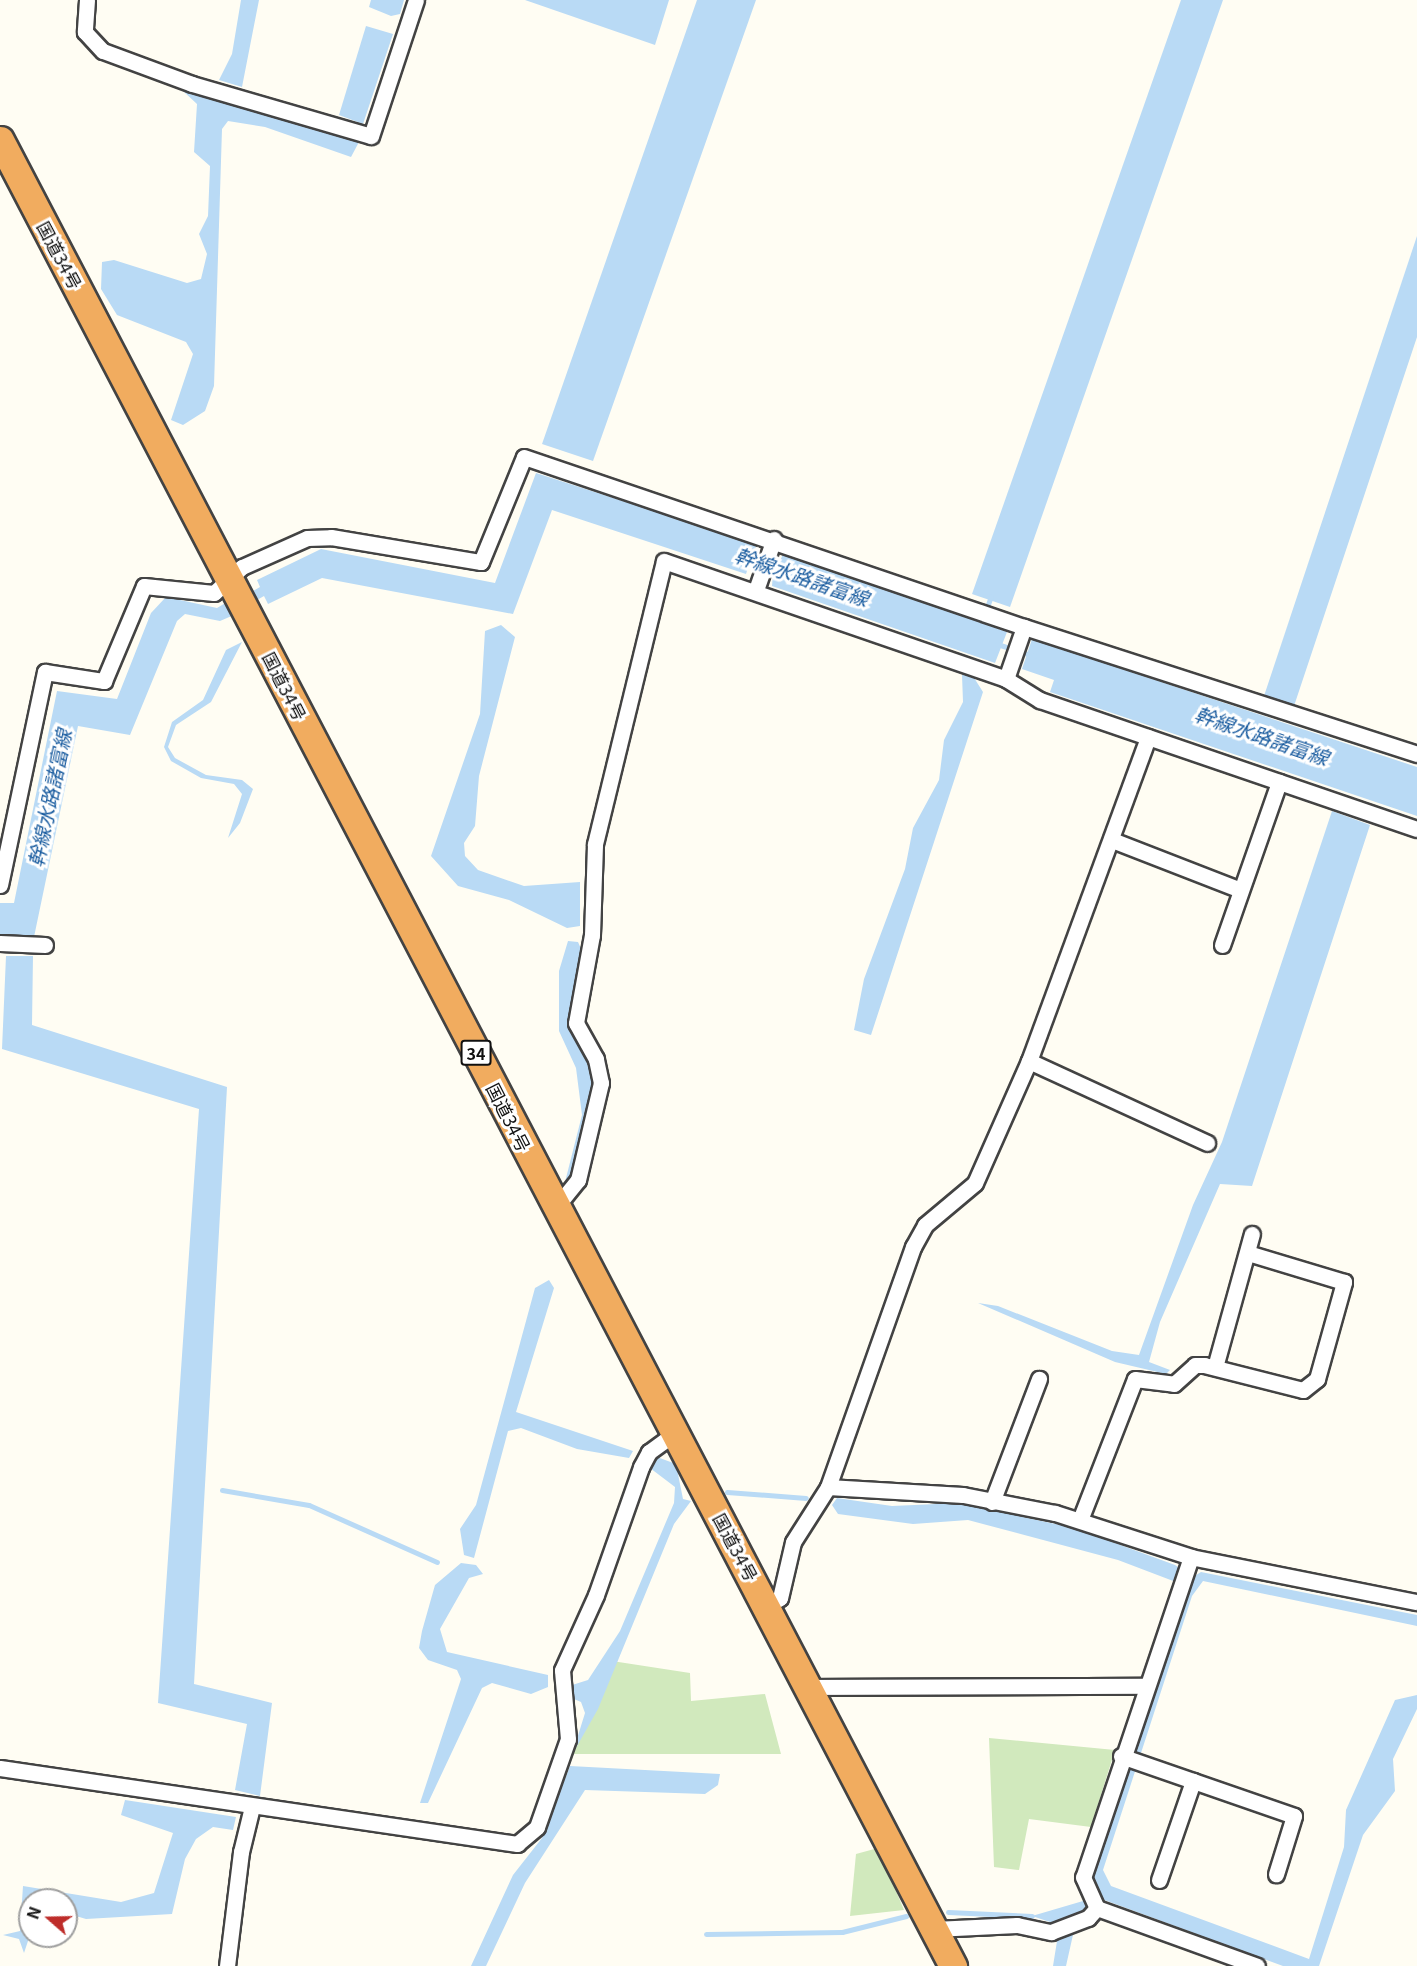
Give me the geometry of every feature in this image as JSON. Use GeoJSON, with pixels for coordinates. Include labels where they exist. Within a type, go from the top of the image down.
{"type":"FeatureCollection","features":[{"type":"Feature","properties":{"kind":"highway","name":"国道34号"},"geometry":{"type":"LineString","coordinates":[[0,140],[953,1966]]}},
{"type":"Feature","properties":{"kind":"street"},"geometry":{"type":"LineString","coordinates":[[87,0],[89,39],[118,58],[371,136],[416,0]]}},
{"type":"Feature","properties":{"kind":"street"},"geometry":{"type":"LineString","coordinates":[[0,885],[45,672],[104,681],[144,586],[214,593],[242,567],[307,538],[331,537],[481,562],[524,458],[774,539],[985,612],[1021,633],[1417,754]]}},
{"type":"Feature","properties":{"kind":"street"},"geometry":{"type":"LineString","coordinates":[[758,583],[774,539]]}},
{"type":"Feature","properties":{"kind":"street"},"geometry":{"type":"LineString","coordinates":[[556,1207],[578,1180],[601,1083],[596,1059],[576,1023],[592,935],[595,844],[664,561],[758,583],[1006,679],[1040,700],[1417,829]]}},
{"type":"Feature","properties":{"kind":"street"},"geometry":{"type":"LineString","coordinates":[[1006,679],[1021,633]]}},
{"type":"Feature","properties":{"kind":"street"},"geometry":{"type":"LineString","coordinates":[[767,1606],[780,1598],[793,1542],[828,1487],[913,1247],[925,1225],[975,1183],[1029,1061],[1148,737]]}},
{"type":"Feature","properties":{"kind":"street"},"geometry":{"type":"LineString","coordinates":[[1222,945],[1279,782]]}},
{"type":"Feature","properties":{"kind":"street"},"geometry":{"type":"LineString","coordinates":[[1112,840],[1241,890]]}},
{"type":"Feature","properties":{"kind":"street"},"geometry":{"type":"LineString","coordinates":[[0,943],[45,945]]}},
{"type":"Feature","properties":{"kind":"street"},"geometry":{"type":"LineString","coordinates":[[1029,1061],[1207,1143]]}},
{"type":"Feature","properties":{"kind":"street"},"geometry":{"type":"LineString","coordinates":[[1215,1367],[1252,1234]]}},
{"type":"Feature","properties":{"kind":"street"},"geometry":{"type":"LineString","coordinates":[[1080,1520],[1135,1379],[1174,1384],[1195,1365],[1215,1367],[1303,1390],[1317,1379],[1344,1282],[1248,1253]]}},
{"type":"Feature","properties":{"kind":"street"},"geometry":{"type":"LineString","coordinates":[[992,1502],[1039,1378]]}},
{"type":"Feature","properties":{"kind":"street"},"geometry":{"type":"LineString","coordinates":[[0,1768],[501,1845],[529,1838],[568,1739],[562,1670],[596,1595],[641,1467],[649,1452],[675,1433]]}},
{"type":"Feature","properties":{"kind":"street"},"geometry":{"type":"LineString","coordinates":[[828,1487],[940,1492],[992,1502],[1080,1520],[1191,1557],[1417,1602]]}},
{"type":"Feature","properties":{"kind":"street"},"geometry":{"type":"LineString","coordinates":[[1191,1557],[1178,1587],[1085,1865],[1087,1893],[1097,1908],[1257,1966]]}},
{"type":"Feature","properties":{"kind":"street"},"geometry":{"type":"LineString","coordinates":[[809,1687],[1144,1686]]}},
{"type":"Feature","properties":{"kind":"street"},"geometry":{"type":"LineString","coordinates":[[1121,1756],[1294,1816],[1276,1874]]}},
{"type":"Feature","properties":{"kind":"street"},"geometry":{"type":"LineString","coordinates":[[1159,1880],[1193,1781]]}},
{"type":"Feature","properties":{"kind":"street"},"geometry":{"type":"LineString","coordinates":[[227,1966],[240,1852],[252,1807]]}},
{"type":"Feature","properties":{"kind":"street"},"geometry":{"type":"LineString","coordinates":[[934,1929],[1017,1925],[1051,1932],[1076,1924],[1097,1908]]}},
{"type":"Feature","properties":{"kind":"green space"},"geometry":{"type":"Polygon","coordinates":[[[612,1661],[690,1673],[691,1701],[765,1694],[781,1754],[572,1754],[612,1661]]]}},
{"type":"Feature","properties":{"kind":"green space"},"geometry":{"type":"Polygon","coordinates":[[[989,1738],[1115,1750],[1091,1827],[1029,1819],[1019,1870],[994,1867],[989,1738]]]}},
{"type":"Feature","properties":{"kind":"green space"},"geometry":{"type":"Polygon","coordinates":[[[878,1848],[904,1910],[850,1916],[856,1854],[878,1848]]]}},
{"type":"Feature","properties":{"kind":"water"},"geometry":{"type":"Polygon","coordinates":[[[241,0],[259,0],[242,87],[219,80],[232,54],[241,0]]]}},
{"type":"Feature","properties":{"kind":"water"},"geometry":{"type":"Polygon","coordinates":[[[371,0],[404,0],[400,14],[391,16],[369,7],[371,0]]]}},
{"type":"Feature","properties":{"kind":"water"},"geometry":{"type":"Polygon","coordinates":[[[525,0],[669,0],[655,45],[525,0]]]}},
{"type":"Feature","properties":{"kind":"water"},"geometry":{"type":"Polygon","coordinates":[[[697,0],[756,0],[593,461],[542,444],[697,0]]]}},
{"type":"Feature","properties":{"kind":"water"},"geometry":{"type":"Polygon","coordinates":[[[1181,0],[1223,0],[1010,607],[972,594],[1181,0]]]}},
{"type":"Feature","properties":{"kind":"water"},"geometry":{"type":"Polygon","coordinates":[[[366,26],[393,34],[363,124],[339,115],[366,26]]]}},
{"type":"Feature","properties":{"kind":"water"},"geometry":{"type":"Polygon","coordinates":[[[183,91],[267,110],[359,142],[351,157],[265,127],[228,121],[222,129],[214,386],[205,411],[183,425],[171,420],[193,354],[186,342],[117,315],[101,289],[102,262],[114,260],[187,283],[201,279],[207,254],[199,234],[208,216],[210,166],[194,152],[197,104],[183,91]]]}},
{"type":"Feature","properties":{"kind":"water"},"geometry":{"type":"Polygon","coordinates":[[[1417,236],[1417,337],[1294,706],[1264,696],[1417,236]]]}},
{"type":"Feature","properties":{"kind":"water"},"geometry":{"type":"Polygon","coordinates":[[[536,473],[756,544],[754,566],[749,565],[746,574],[552,510],[513,614],[322,578],[268,604],[264,596],[257,600],[253,591],[260,587],[257,580],[321,549],[495,583],[536,473]]]}},
{"type":"Feature","properties":{"kind":"water"},"geometry":{"type":"Polygon","coordinates":[[[784,552],[1007,632],[995,663],[772,586],[774,561],[779,563],[784,552]]]}},
{"type":"Feature","properties":{"kind":"water"},"geometry":{"type":"Polygon","coordinates":[[[166,597],[217,608],[227,602],[234,615],[220,621],[185,614],[177,621],[130,735],[78,726],[34,937],[0,935],[0,903],[14,903],[57,691],[117,699],[151,613],[166,597]]]}},
{"type":"Feature","properties":{"kind":"water"},"geometry":{"type":"Polygon","coordinates":[[[501,625],[515,637],[479,776],[475,826],[464,843],[465,856],[478,870],[524,886],[580,882],[580,926],[567,928],[509,900],[458,886],[431,856],[480,714],[485,631],[501,625]]]}},
{"type":"Feature","properties":{"kind":"water"},"geometry":{"type":"Polygon","coordinates":[[[1032,639],[1417,767],[1417,816],[1050,692],[1054,680],[1022,669],[1032,639]]]}},
{"type":"Feature","properties":{"kind":"water"},"geometry":{"type":"Polygon","coordinates":[[[242,642],[211,702],[176,725],[168,747],[175,758],[206,775],[242,780],[253,789],[240,823],[228,838],[242,794],[234,784],[201,778],[171,761],[164,747],[172,722],[203,700],[226,650],[242,642]]]}},
{"type":"Feature","properties":{"kind":"water"},"geometry":{"type":"Polygon","coordinates":[[[971,673],[983,692],[871,1035],[854,1030],[864,979],[905,869],[913,828],[939,780],[944,740],[963,702],[962,675],[971,673]]]}},
{"type":"Feature","properties":{"kind":"water"},"geometry":{"type":"Polygon","coordinates":[[[1332,811],[1370,825],[1252,1186],[1220,1184],[1160,1322],[1149,1362],[1170,1370],[1166,1374],[1115,1362],[978,1303],[998,1306],[1112,1351],[1139,1355],[1193,1205],[1222,1142],[1332,811]]]}},
{"type":"Feature","properties":{"kind":"water"},"geometry":{"type":"Polygon","coordinates":[[[568,941],[578,942],[582,951],[571,1020],[572,1035],[590,1066],[593,1092],[570,1180],[565,1182],[582,1115],[576,1068],[559,1031],[559,971],[568,941]]]}},
{"type":"Feature","properties":{"kind":"water"},"geometry":{"type":"Polygon","coordinates":[[[6,956],[33,956],[32,1025],[227,1087],[194,1684],[272,1703],[260,1796],[235,1790],[247,1724],[158,1703],[199,1109],[2,1049],[6,956]]]}},
{"type":"Feature","properties":{"kind":"water"},"geometry":{"type":"Polygon","coordinates":[[[549,1280],[554,1288],[516,1412],[633,1451],[629,1458],[577,1449],[521,1428],[508,1431],[474,1558],[464,1555],[460,1529],[476,1505],[535,1288],[549,1280]]]}},
{"type":"Feature","properties":{"kind":"water"},"geometry":{"type":"Polygon","coordinates":[[[657,1457],[676,1464],[683,1499],[691,1501],[674,1524],[598,1709],[572,1755],[585,1713],[581,1702],[569,1697],[569,1686],[588,1680],[620,1631],[674,1503],[675,1487],[650,1468],[657,1457]]]}},
{"type":"Feature","properties":{"kind":"water"},"geometry":{"type":"Polygon","coordinates":[[[837,1498],[892,1506],[959,1503],[1074,1528],[1175,1565],[1193,1577],[1201,1572],[1417,1615],[1417,1626],[1203,1581],[1192,1596],[1103,1870],[1111,1886],[1309,1959],[1344,1847],[1346,1810],[1395,1700],[1417,1695],[1417,1709],[1393,1759],[1395,1791],[1363,1835],[1319,1966],[1283,1966],[1099,1898],[1077,1917],[1066,1966],[1053,1966],[1058,1935],[1053,1923],[1032,1916],[1083,1901],[1095,1891],[1091,1873],[1189,1587],[1118,1560],[968,1520],[913,1524],[838,1514],[832,1505],[837,1498]]]}},
{"type":"Feature","properties":{"kind":"water"},"geometry":{"type":"Polygon","coordinates":[[[461,1563],[476,1565],[483,1574],[469,1578],[440,1629],[447,1652],[548,1675],[548,1687],[531,1694],[492,1683],[482,1688],[428,1803],[420,1803],[461,1679],[457,1670],[428,1660],[419,1648],[435,1585],[461,1563]]]}},
{"type":"Feature","properties":{"kind":"water"},"geometry":{"type":"Polygon","coordinates":[[[570,1766],[720,1774],[718,1785],[705,1794],[585,1790],[525,1883],[486,1966],[471,1966],[513,1875],[542,1838],[570,1766]]]}},
{"type":"Feature","properties":{"kind":"water"},"geometry":{"type":"Polygon","coordinates":[[[125,1800],[236,1817],[233,1830],[213,1827],[196,1839],[185,1859],[172,1914],[86,1919],[78,1917],[78,1895],[121,1902],[154,1893],[173,1833],[121,1815],[125,1800]]]}},
{"type":"Feature","properties":{"kind":"water"},"geometry":{"type":"Polygon","coordinates":[[[18,1931],[18,1939],[3,1935],[18,1931]]]}},
{"type":"Feature","properties":{"kind":"waterway"},"geometry":{"type":"LineString","coordinates":[[979,629],[991,596]]}},
{"type":"Feature","properties":{"kind":"waterway","name":"幹線水路諸富線"},"geometry":{"type":"LineString","coordinates":[[997,644],[1034,656]]}},
{"type":"Feature","properties":{"kind":"waterway"},"geometry":{"type":"LineString","coordinates":[[222,1490],[309,1505],[437,1562]]}},
{"type":"Feature","properties":{"kind":"waterway"},"geometry":{"type":"LineString","coordinates":[[727,1492],[806,1498]]}},
{"type":"Feature","properties":{"kind":"waterway"},"geometry":{"type":"LineString","coordinates":[[948,1912],[1032,1916]]}},
{"type":"Feature","properties":{"kind":"waterway"},"geometry":{"type":"LineString","coordinates":[[706,1934],[842,1932],[906,1916]]}}]}
